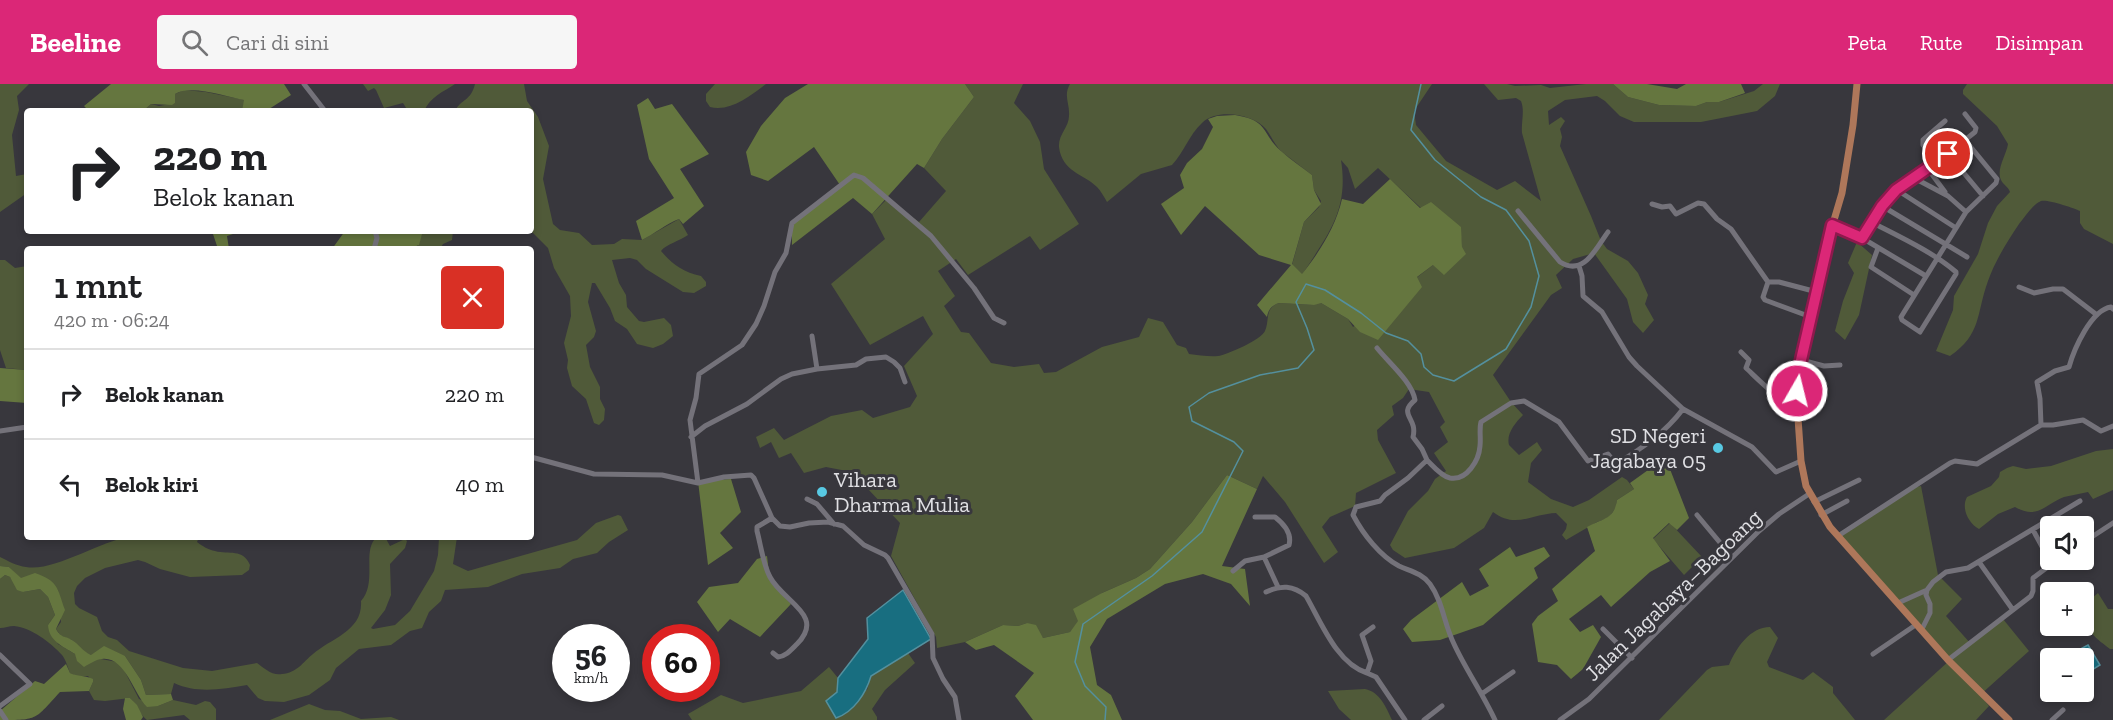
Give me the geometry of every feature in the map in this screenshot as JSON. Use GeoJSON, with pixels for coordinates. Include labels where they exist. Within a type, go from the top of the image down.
{"type":"FeatureCollection","features":[{"type":"Feature","properties":{"kind":"main road"},"geometry":{"type":"LineString","coordinates":[[1857,84],[1842,193],[1832,225],[1801,360],[1797,404],[1802,461],[1809,494],[1838,536],[1948,660],[2009,720]]}},
{"type":"Feature","properties":{"kind":"street"},"geometry":{"type":"LineString","coordinates":[[304,84],[323,108]]}},
{"type":"Feature","properties":{"kind":"street"},"geometry":{"type":"LineString","coordinates":[[1862,238],[1882,206],[1896,190],[1928,169],[1975,132],[1976,128],[1965,114]]}},
{"type":"Feature","properties":{"kind":"street"},"geometry":{"type":"LineString","coordinates":[[1938,161],[1923,145],[1923,140],[1945,121]]}},
{"type":"Feature","properties":{"kind":"street"},"geometry":{"type":"LineString","coordinates":[[1871,222],[1937,259],[1954,270],[1956,274],[1919,333],[1901,318],[1914,295],[1937,259],[1966,212],[1996,183],[1997,179],[1965,140]]}},
{"type":"Feature","properties":{"kind":"street"},"geometry":{"type":"LineString","coordinates":[[1948,154],[1983,196]]}},
{"type":"Feature","properties":{"kind":"street"},"geometry":{"type":"LineString","coordinates":[[1928,169],[1948,196],[1966,212]]}},
{"type":"Feature","properties":{"kind":"street"},"geometry":{"type":"LineString","coordinates":[[698,483],[690,420],[699,374],[742,345],[751,332],[764,306],[775,272],[786,253],[792,223],[854,175],[863,178],[931,236],[974,288],[994,318],[1004,323]]}},
{"type":"Feature","properties":{"kind":"street"},"geometry":{"type":"LineString","coordinates":[[1914,178],[1948,196]]}},
{"type":"Feature","properties":{"kind":"street"},"geometry":{"type":"LineString","coordinates":[[1896,190],[1956,228]]}},
{"type":"Feature","properties":{"kind":"street"},"geometry":{"type":"LineString","coordinates":[[1652,204],[1662,207],[1670,206],[1677,214],[1698,203],[1704,204],[1717,219],[1731,229],[1768,282]]}},
{"type":"Feature","properties":{"kind":"street"},"geometry":{"type":"LineString","coordinates":[[1882,206],[1967,257]]}},
{"type":"Feature","properties":{"kind":"street"},"geometry":{"type":"LineString","coordinates":[[1518,212],[1560,262],[1566,266],[1578,266],[1593,255],[1608,232]]}},
{"type":"Feature","properties":{"kind":"street"},"geometry":{"type":"LineString","coordinates":[[1832,225],[1862,238],[1926,276]]}},
{"type":"Feature","properties":{"kind":"street"},"geometry":{"type":"LineString","coordinates":[[1878,248],[1871,267],[1914,295]]}},
{"type":"Feature","properties":{"kind":"street"},"geometry":{"type":"LineString","coordinates":[[1578,266],[1582,276],[1583,296],[1602,312],[1636,366],[1683,410],[1752,447],[1776,472],[1802,461]]}},
{"type":"Feature","properties":{"kind":"street"},"geometry":{"type":"LineString","coordinates":[[1768,282],[1779,282],[1816,291]]}},
{"type":"Feature","properties":{"kind":"street"},"geometry":{"type":"LineString","coordinates":[[1768,282],[1763,297],[1765,300],[1811,317]]}},
{"type":"Feature","properties":{"kind":"street"},"geometry":{"type":"LineString","coordinates":[[2019,287],[2034,293],[2063,289],[2097,315]]}},
{"type":"Feature","properties":{"kind":"street"},"geometry":{"type":"LineString","coordinates":[[2041,425],[2037,382],[2055,371],[2069,367],[2080,340],[2097,315],[2106,308],[2113,309]]}},
{"type":"Feature","properties":{"kind":"street"},"geometry":{"type":"LineString","coordinates":[[812,336],[817,369]]}},
{"type":"Feature","properties":{"kind":"street"},"geometry":{"type":"LineString","coordinates":[[1377,348],[1408,383],[1415,396],[1415,400],[1408,406],[1407,411],[1415,429],[1413,437],[1422,449],[1426,460],[1449,478],[1462,476],[1473,466],[1479,453],[1481,422],[1511,403],[1524,401],[1559,422],[1587,461],[1608,454],[1616,464],[1639,450],[1668,427],[1683,410]]}},
{"type":"Feature","properties":{"kind":"street"},"geometry":{"type":"LineString","coordinates":[[1741,352],[1749,360],[1746,368],[1782,399],[1790,404],[1797,404]]}},
{"type":"Feature","properties":{"kind":"street"},"geometry":{"type":"LineString","coordinates":[[691,437],[712,422],[747,404],[781,379],[817,369],[856,365],[866,359],[886,357],[900,369],[905,382]]}},
{"type":"Feature","properties":{"kind":"street"},"geometry":{"type":"LineString","coordinates":[[1801,360],[1824,366],[1840,365]]}},
{"type":"Feature","properties":{"kind":"street"},"geometry":{"type":"LineString","coordinates":[[1838,536],[1954,460],[1972,465],[1977,464],[2041,425],[2083,420],[2101,431],[2113,426]]}},
{"type":"Feature","properties":{"kind":"street"},"geometry":{"type":"LineString","coordinates":[[0,431],[24,427]]}},
{"type":"Feature","properties":{"kind":"street"},"geometry":{"type":"LineString","coordinates":[[534,457],[594,474],[662,475],[698,483],[724,477],[751,475],[754,477],[772,518],[780,526],[809,523],[834,524],[847,528],[864,545],[888,558],[932,634],[933,658],[955,697],[959,720]]}},
{"type":"Feature","properties":{"kind":"street"},"geometry":{"type":"LineString","coordinates":[[1426,460],[1380,501],[1356,507],[1353,516],[1384,556],[1419,574],[1429,582],[1441,604],[1453,642],[1483,693],[1495,720]]}},
{"type":"Feature","properties":{"kind":"street"},"geometry":{"type":"LineString","coordinates":[[1814,502],[1859,480]]}},
{"type":"Feature","properties":{"kind":"street","name":"Jalan Jagabaya–Bagoang"},"geometry":{"type":"LineString","coordinates":[[1560,720],[1589,699],[1732,557],[1779,514],[1809,494]]}},
{"type":"Feature","properties":{"kind":"street"},"geometry":{"type":"LineString","coordinates":[[807,499],[817,504],[834,524]]}},
{"type":"Feature","properties":{"kind":"street"},"geometry":{"type":"LineString","coordinates":[[1821,514],[1846,501]]}},
{"type":"Feature","properties":{"kind":"street"},"geometry":{"type":"LineString","coordinates":[[1898,603],[1927,590],[1946,572],[1962,570],[1979,562],[2068,506],[2080,501]]}},
{"type":"Feature","properties":{"kind":"street"},"geometry":{"type":"LineString","coordinates":[[1697,515],[1732,557]]}},
{"type":"Feature","properties":{"kind":"street"},"geometry":{"type":"LineString","coordinates":[[1233,571],[1245,561],[1264,557],[1288,545],[1290,541],[1288,532],[1275,517],[1255,517]]}},
{"type":"Feature","properties":{"kind":"street"},"geometry":{"type":"LineString","coordinates":[[772,518],[757,527],[769,576],[781,593],[806,616],[808,626],[805,636],[784,656],[778,657],[773,653]]}},
{"type":"Feature","properties":{"kind":"street"},"geometry":{"type":"LineString","coordinates":[[2094,535],[2113,523]]}},
{"type":"Feature","properties":{"kind":"street"},"geometry":{"type":"LineString","coordinates":[[2032,530],[2040,544]]}},
{"type":"Feature","properties":{"kind":"street"},"geometry":{"type":"LineString","coordinates":[[1264,557],[1278,587]]}},
{"type":"Feature","properties":{"kind":"street"},"geometry":{"type":"LineString","coordinates":[[1979,562],[2013,610]]}},
{"type":"Feature","properties":{"kind":"street"},"geometry":{"type":"LineString","coordinates":[[1948,660],[2031,596],[2033,578],[2043,570]]}},
{"type":"Feature","properties":{"kind":"street"},"geometry":{"type":"LineString","coordinates":[[1266,591],[1278,587],[1291,587],[1306,596],[1340,653],[1353,665],[1376,677],[1405,720]]}},
{"type":"Feature","properties":{"kind":"street"},"geometry":{"type":"LineString","coordinates":[[1873,654],[1919,627],[1930,613],[1927,590]]}},
{"type":"Feature","properties":{"kind":"street"},"geometry":{"type":"LineString","coordinates":[[1367,673],[1371,661],[1362,635],[1373,627]]}},
{"type":"Feature","properties":{"kind":"street"},"geometry":{"type":"LineString","coordinates":[[1603,629],[1632,658]]}},
{"type":"Feature","properties":{"kind":"street"},"geometry":{"type":"LineString","coordinates":[[0,655],[30,684],[0,709],[6,720]]}},
{"type":"Feature","properties":{"kind":"street"},"geometry":{"type":"LineString","coordinates":[[1483,693],[1513,672]]}},
{"type":"Feature","properties":{"kind":"street"},"geometry":{"type":"LineString","coordinates":[[1424,720],[1442,706]]}},
{"type":"Feature","properties":{"kind":"street"},"geometry":{"type":"LineString","coordinates":[[2052,720],[2063,710]]}},
{"type":"Feature","properties":{"kind":"green space"},"geometry":{"type":"Polygon","coordinates":[[[0,84],[29,84],[17,96],[19,110],[12,135],[16,176],[24,175],[24,195],[0,212],[0,84]]]}},
{"type":"Feature","properties":{"kind":"green space"},"geometry":{"type":"Polygon","coordinates":[[[111,84],[284,84],[291,95],[271,108],[243,108],[244,100],[190,90],[175,94],[175,103],[172,105],[151,104],[146,108],[86,108],[84,106],[111,84]]]}},
{"type":"Feature","properties":{"kind":"green space"},"geometry":{"type":"Polygon","coordinates":[[[363,84],[455,84],[433,98],[426,108],[406,108],[403,103],[384,108],[376,90],[374,88],[368,91],[363,84]]]}},
{"type":"Feature","properties":{"kind":"green space"},"geometry":{"type":"Polygon","coordinates":[[[475,84],[524,84],[527,101],[532,108],[457,108],[473,90],[475,84]]]}},
{"type":"Feature","properties":{"kind":"green space"},"geometry":{"type":"Polygon","coordinates":[[[715,84],[766,84],[740,102],[718,108],[710,107],[706,101],[706,94],[715,84]]]}},
{"type":"Feature","properties":{"kind":"green space"},"geometry":{"type":"Polygon","coordinates":[[[808,84],[965,84],[974,97],[942,139],[924,168],[917,164],[872,214],[853,198],[792,245],[792,225],[840,185],[814,147],[768,181],[751,175],[746,152],[761,126],[785,98],[808,84]]]}},
{"type":"Feature","properties":{"kind":"green space"},"geometry":{"type":"Polygon","coordinates":[[[965,84],[1023,84],[1014,103],[1030,121],[1040,142],[1044,169],[1079,224],[1040,250],[1030,236],[968,275],[956,259],[938,271],[955,296],[944,306],[961,332],[969,333],[991,363],[1014,367],[1039,364],[1044,373],[1056,372],[1102,347],[1139,337],[1148,318],[1163,322],[1177,345],[1186,348],[1189,354],[1211,356],[1229,353],[1258,338],[1265,331],[1269,311],[1279,303],[1313,305],[1321,303],[1348,319],[1353,327],[1433,265],[1462,247],[1460,227],[1421,208],[1378,168],[1355,189],[1348,168],[1341,160],[1343,178],[1339,208],[1328,234],[1302,275],[1292,265],[1304,222],[1319,207],[1321,201],[1314,190],[1312,175],[1280,150],[1260,124],[1235,115],[1225,114],[1209,118],[1197,128],[1172,165],[1141,174],[1107,202],[1097,187],[1074,172],[1064,162],[1061,155],[1059,143],[1069,120],[1067,96],[1070,84],[1432,84],[1414,111],[1416,125],[1446,161],[1497,190],[1515,181],[1541,201],[1522,133],[1521,101],[1516,98],[1498,100],[1484,84],[1541,85],[1550,88],[1613,84],[1628,97],[1659,105],[1696,106],[1707,102],[1719,102],[1754,91],[1763,84],[1780,84],[1775,96],[1757,111],[1701,122],[1634,122],[1620,116],[1597,96],[1565,100],[1548,111],[1549,125],[1561,117],[1565,121],[1560,129],[1562,137],[1560,146],[1601,241],[1607,249],[1628,261],[1638,273],[1648,295],[1645,304],[1654,320],[1643,333],[1633,322],[1627,299],[1594,253],[1573,259],[1556,275],[1562,288],[1551,295],[1493,375],[1523,415],[1510,433],[1509,445],[1519,455],[1537,442],[1542,450],[1531,463],[1528,482],[1551,499],[1573,507],[1589,500],[1622,477],[1634,489],[1617,500],[1616,507],[1609,518],[1597,522],[1566,540],[1562,535],[1567,524],[1556,513],[1516,520],[1501,517],[1493,512],[1484,528],[1454,548],[1405,558],[1393,550],[1390,545],[1408,511],[1428,491],[1435,479],[1446,471],[1434,453],[1448,442],[1440,427],[1445,422],[1429,392],[1409,389],[1403,398],[1392,406],[1394,415],[1377,430],[1378,440],[1396,473],[1356,493],[1355,506],[1330,517],[1322,527],[1338,552],[1324,563],[1285,502],[1263,476],[1257,489],[1227,475],[1192,522],[1150,569],[1102,593],[1070,632],[1043,638],[1027,623],[1018,626],[1003,625],[965,642],[937,648],[936,637],[891,556],[900,523],[852,472],[826,467],[804,473],[791,453],[779,458],[771,442],[760,448],[756,437],[774,428],[784,440],[831,416],[862,410],[873,418],[910,407],[917,396],[904,366],[933,334],[923,316],[870,345],[831,284],[885,239],[872,214],[887,199],[919,222],[946,191],[924,168],[942,139],[974,97],[965,84]]]}},
{"type":"Feature","properties":{"kind":"green space"},"geometry":{"type":"Polygon","coordinates":[[[1613,84],[1647,84],[1677,89],[1686,84],[1741,84],[1745,93],[1719,102],[1707,102],[1696,106],[1659,105],[1628,97],[1613,84]]]}},
{"type":"Feature","properties":{"kind":"green space"},"geometry":{"type":"Polygon","coordinates":[[[1967,84],[2113,84],[2113,244],[2084,229],[2080,223],[2080,211],[2049,201],[2038,203],[2019,224],[1998,259],[1968,340],[1950,356],[1936,351],[1953,310],[1954,296],[1978,254],[1988,223],[1997,206],[2010,192],[2000,176],[2000,167],[2008,144],[1997,126],[1963,94],[1967,84]]]}},
{"type":"Feature","properties":{"kind":"green space"},"geometry":{"type":"Polygon","coordinates":[[[184,90],[245,100],[243,108],[146,108],[151,104],[159,106],[175,103],[175,94],[184,90]]]}},
{"type":"Feature","properties":{"kind":"green space"},"geometry":{"type":"Polygon","coordinates":[[[648,98],[655,109],[672,104],[709,154],[680,169],[704,206],[683,224],[679,219],[642,240],[636,221],[674,198],[649,159],[637,105],[648,98]]]}},
{"type":"Feature","properties":{"kind":"green space"},"geometry":{"type":"Polygon","coordinates":[[[534,111],[549,146],[543,179],[553,224],[560,230],[579,233],[592,245],[614,244],[622,239],[642,240],[679,219],[688,235],[661,251],[679,267],[701,276],[706,282],[706,286],[694,293],[683,292],[646,269],[637,260],[630,258],[612,260],[619,283],[626,295],[627,307],[639,321],[664,318],[671,325],[673,336],[653,348],[637,344],[627,329],[615,321],[595,283],[592,283],[588,302],[596,331],[594,337],[586,345],[590,367],[600,387],[600,399],[605,409],[604,420],[599,425],[594,423],[586,399],[572,386],[564,343],[571,316],[570,296],[554,268],[548,248],[534,234],[534,111]]]}},
{"type":"Feature","properties":{"kind":"green space"},"geometry":{"type":"Polygon","coordinates":[[[1235,115],[1254,120],[1281,151],[1312,175],[1314,190],[1321,204],[1304,222],[1292,264],[1302,274],[1326,239],[1336,219],[1342,199],[1363,204],[1390,179],[1420,208],[1431,202],[1461,227],[1462,247],[1466,254],[1444,275],[1433,265],[1417,277],[1422,287],[1378,340],[1360,332],[1348,319],[1321,303],[1314,305],[1279,303],[1271,308],[1267,317],[1257,305],[1291,265],[1259,255],[1205,206],[1181,235],[1161,204],[1184,188],[1180,175],[1187,163],[1202,149],[1213,127],[1208,119],[1235,115]]]}},
{"type":"Feature","properties":{"kind":"green space"},"geometry":{"type":"Polygon","coordinates":[[[213,234],[233,234],[227,236],[229,246],[217,246],[213,234]]]}},
{"type":"Feature","properties":{"kind":"green space"},"geometry":{"type":"Polygon","coordinates":[[[343,234],[422,234],[419,245],[416,246],[334,246],[343,234]]]}},
{"type":"Feature","properties":{"kind":"green space"},"geometry":{"type":"Polygon","coordinates":[[[422,234],[453,234],[452,240],[442,246],[418,246],[422,234]]]}},
{"type":"Feature","properties":{"kind":"green space"},"geometry":{"type":"Polygon","coordinates":[[[1857,242],[1872,255],[1859,315],[1845,340],[1835,331],[1854,273],[1848,263],[1857,242]]]}},
{"type":"Feature","properties":{"kind":"green space"},"geometry":{"type":"Polygon","coordinates":[[[0,260],[5,260],[15,268],[24,266],[24,370],[6,368],[0,350],[0,260]]]}},
{"type":"Feature","properties":{"kind":"green space"},"geometry":{"type":"Polygon","coordinates":[[[0,368],[24,370],[24,403],[0,401],[0,368]]]}},
{"type":"Feature","properties":{"kind":"green space"},"geometry":{"type":"Polygon","coordinates":[[[2113,449],[2113,490],[2093,499],[2088,492],[2064,497],[2036,511],[2023,511],[2015,507],[1998,514],[1979,529],[1967,515],[1965,501],[1967,497],[1991,486],[1999,477],[2000,472],[2007,468],[2013,466],[2026,469],[2051,466],[2096,451],[2113,449]]]}},
{"type":"Feature","properties":{"kind":"green space"},"geometry":{"type":"Polygon","coordinates":[[[1662,460],[1668,464],[1689,518],[1677,530],[1669,523],[1653,538],[1670,561],[1650,572],[1611,607],[1601,595],[1569,619],[1580,632],[1593,625],[1601,637],[1583,669],[1571,679],[1557,665],[1538,662],[1532,624],[1538,616],[1558,601],[1552,589],[1595,551],[1587,527],[1610,515],[1616,507],[1617,500],[1634,489],[1630,483],[1662,460]]]}},
{"type":"Feature","properties":{"kind":"green space"},"geometry":{"type":"Polygon","coordinates":[[[1227,475],[1257,489],[1222,566],[1245,569],[1250,606],[1231,584],[1203,574],[1165,584],[1107,619],[1090,647],[1097,685],[1111,695],[1122,720],[1033,720],[1015,696],[1034,673],[994,645],[976,650],[965,642],[1003,625],[1018,626],[1027,623],[1036,625],[1043,638],[1070,632],[1078,621],[1073,609],[1150,569],[1192,522],[1227,475]]]}},
{"type":"Feature","properties":{"kind":"green space"},"geometry":{"type":"Polygon","coordinates":[[[731,479],[741,512],[720,533],[733,548],[708,565],[698,481],[731,479]]]}},
{"type":"Feature","properties":{"kind":"green space"},"geometry":{"type":"Polygon","coordinates":[[[1921,486],[1938,575],[1962,599],[1946,616],[1971,644],[2003,619],[2029,651],[1980,695],[1989,706],[1976,720],[1884,720],[1950,660],[1839,538],[1911,488],[1921,486]]]}},
{"type":"Feature","properties":{"kind":"green space"},"geometry":{"type":"Polygon","coordinates":[[[618,515],[621,516],[628,530],[597,553],[573,559],[560,568],[522,574],[488,587],[445,590],[441,601],[429,612],[422,628],[410,631],[391,645],[359,649],[336,668],[330,680],[309,695],[284,702],[265,701],[258,698],[247,685],[201,690],[174,683],[171,694],[146,695],[141,680],[125,656],[91,655],[81,651],[72,640],[61,636],[56,629],[61,622],[58,590],[21,579],[9,567],[0,566],[0,557],[26,567],[50,565],[117,540],[198,540],[197,542],[208,549],[240,554],[250,565],[249,570],[242,575],[190,577],[138,560],[105,568],[85,578],[77,586],[74,593],[75,604],[97,617],[102,631],[129,651],[183,668],[212,671],[257,663],[268,671],[278,674],[296,669],[320,648],[344,633],[357,620],[361,601],[368,585],[370,550],[374,540],[387,540],[390,546],[403,540],[407,541],[405,548],[390,564],[391,595],[385,610],[371,628],[373,629],[395,625],[410,611],[434,571],[439,540],[457,540],[453,564],[468,571],[577,540],[596,523],[618,515]]]}},
{"type":"Feature","properties":{"kind":"green space"},"geometry":{"type":"Polygon","coordinates":[[[1670,523],[1702,557],[1684,575],[1653,539],[1670,523]]]}},
{"type":"Feature","properties":{"kind":"green space"},"geometry":{"type":"Polygon","coordinates":[[[1510,547],[1516,557],[1544,547],[1550,556],[1534,568],[1538,578],[1483,625],[1440,640],[1412,642],[1403,629],[1411,620],[1462,582],[1470,596],[1489,586],[1479,569],[1510,547]]]}},
{"type":"Feature","properties":{"kind":"green space"},"geometry":{"type":"Polygon","coordinates":[[[767,556],[770,581],[791,604],[760,637],[730,619],[720,630],[720,624],[712,624],[697,602],[709,587],[738,583],[757,559],[767,556]]]}},
{"type":"Feature","properties":{"kind":"green space"},"geometry":{"type":"Polygon","coordinates":[[[0,566],[9,567],[21,578],[35,573],[52,582],[58,590],[65,610],[56,629],[60,634],[91,655],[104,646],[125,656],[141,680],[146,695],[171,694],[173,700],[158,706],[147,707],[123,669],[110,660],[98,660],[84,667],[77,661],[75,654],[51,635],[48,625],[55,615],[48,597],[40,589],[23,592],[17,590],[10,577],[5,575],[0,579],[0,566]]]}},
{"type":"Feature","properties":{"kind":"green space"},"geometry":{"type":"Polygon","coordinates":[[[5,575],[10,577],[23,592],[40,589],[48,597],[55,615],[48,625],[58,644],[75,654],[117,662],[123,668],[139,699],[158,706],[173,700],[196,705],[205,701],[210,702],[216,709],[216,720],[190,720],[184,715],[147,720],[130,698],[94,700],[89,691],[93,682],[88,676],[78,677],[70,673],[62,655],[46,641],[21,627],[0,628],[0,579],[5,575]]]}},
{"type":"Feature","properties":{"kind":"green space"},"geometry":{"type":"Polygon","coordinates":[[[2098,593],[2108,609],[2113,609],[2113,649],[2094,636],[2094,596],[2098,593]]]}},
{"type":"Feature","properties":{"kind":"green space"},"geometry":{"type":"Polygon","coordinates":[[[1770,627],[1778,638],[1767,662],[1769,667],[1803,680],[1813,672],[1833,687],[1833,693],[1855,720],[1659,720],[1707,670],[1712,667],[1729,665],[1740,646],[1750,635],[1770,627]]]}},
{"type":"Feature","properties":{"kind":"green space"},"geometry":{"type":"Polygon","coordinates":[[[908,653],[915,663],[885,690],[872,709],[877,720],[692,720],[688,714],[709,702],[720,702],[721,695],[743,703],[801,691],[829,667],[838,678],[837,692],[867,690],[871,676],[908,653]]]}},
{"type":"Feature","properties":{"kind":"green space"},"geometry":{"type":"Polygon","coordinates":[[[66,664],[70,673],[93,679],[89,691],[60,692],[40,713],[29,719],[0,720],[0,711],[35,681],[44,684],[66,664]]]}},
{"type":"Feature","properties":{"kind":"green space"},"geometry":{"type":"Polygon","coordinates":[[[1365,689],[1379,697],[1392,720],[1351,720],[1339,709],[1328,691],[1365,689]]]}},
{"type":"Feature","properties":{"kind":"green space"},"geometry":{"type":"Polygon","coordinates":[[[125,698],[130,698],[137,705],[143,717],[141,720],[126,720],[123,709],[125,698]]]}},
{"type":"Feature","properties":{"kind":"green space"},"geometry":{"type":"Polygon","coordinates":[[[309,704],[325,710],[340,711],[361,719],[391,717],[399,720],[270,720],[309,704]]]}},
{"type":"Feature","properties":{"kind":"water"},"geometry":{"type":"Polygon","coordinates":[[[903,590],[931,639],[871,676],[866,689],[854,707],[836,718],[826,701],[837,692],[838,678],[868,639],[867,618],[903,590]]]}},
{"type":"Feature","properties":{"kind":"water"},"geometry":{"type":"Polygon","coordinates":[[[2094,655],[2100,665],[2094,669],[2094,655]]]}},
{"type":"Feature","properties":{"kind":"waterway"},"geometry":{"type":"LineString","coordinates":[[1105,720],[1106,707],[1085,686],[1075,662],[1083,624],[1152,576],[1202,532],[1243,451],[1234,442],[1192,421],[1189,407],[1209,393],[1260,375],[1298,368],[1314,350],[1296,302],[1306,284],[1325,290],[1361,313],[1386,333],[1408,341],[1421,354],[1424,367],[1433,375],[1454,381],[1506,349],[1531,307],[1539,276],[1529,241],[1506,210],[1481,197],[1435,160],[1411,130],[1421,84]]}},
{"type":"Feature","properties":{"kind":"place","name":"SD Negeri Jagabaya 05"},"geometry":{"type":"Point","coordinates":[1718,448]}},
{"type":"Feature","properties":{"kind":"place","name":"Vihara Dharma Mulia"},"geometry":{"type":"Point","coordinates":[822,492]}},
{"type":"Feature","properties":{"kind":"route"},"geometry":{"type":"LineString","coordinates":[[1797,391],[1801,360],[1832,225],[1862,238],[1882,206],[1896,190],[1948,154]]}}]}
